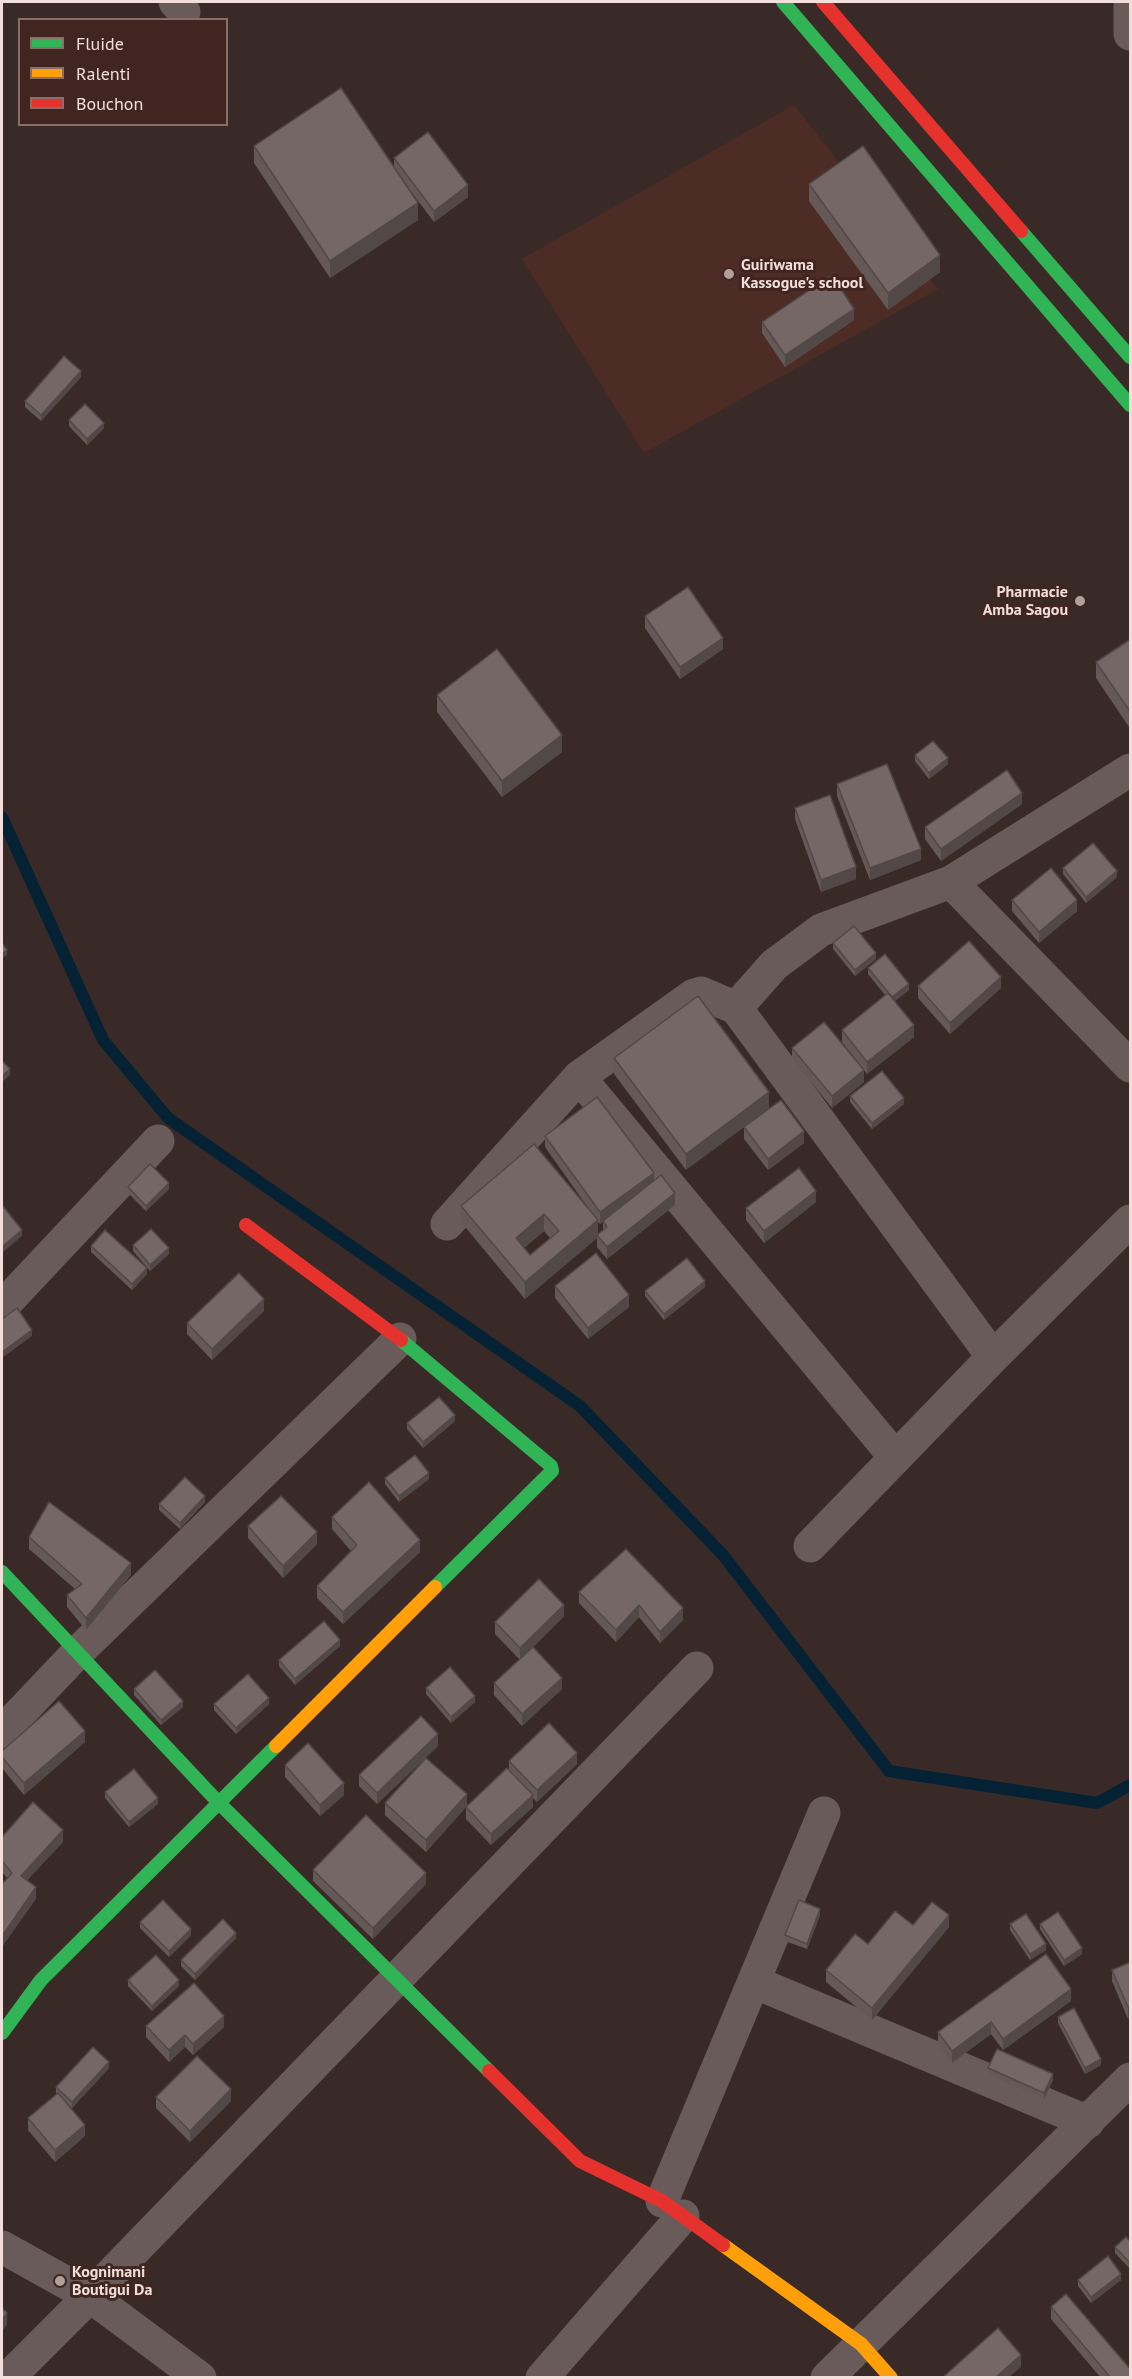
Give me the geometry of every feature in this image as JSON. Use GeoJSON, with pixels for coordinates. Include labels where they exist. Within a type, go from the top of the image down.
{"type":"FeatureCollection","features":[{"type":"Feature","properties":{"kind":"street"},"geometry":{"type":"LineString","coordinates":[[783,2],[1131,405]]}},
{"type":"Feature","properties":{"kind":"street"},"geometry":{"type":"LineString","coordinates":[[823,2],[1131,357]]}},
{"type":"Feature","properties":{"kind":"street"},"geometry":{"type":"LineString","coordinates":[[1130,2],[1131,34]]}},
{"type":"Feature","properties":{"kind":"street"},"geometry":{"type":"LineString","coordinates":[[736,1008],[774,965],[821,930],[951,882],[1131,770]]}},
{"type":"Feature","properties":{"kind":"street"},"geometry":{"type":"LineString","coordinates":[[951,882],[1131,1066]]}},
{"type":"Feature","properties":{"kind":"street"},"geometry":{"type":"LineString","coordinates":[[447,1224],[579,1077],[694,995],[701,993],[736,1008],[993,1357]]}},
{"type":"Feature","properties":{"kind":"street"},"geometry":{"type":"LineString","coordinates":[[579,1077],[896,1457]]}},
{"type":"Feature","properties":{"kind":"street"},"geometry":{"type":"LineString","coordinates":[[2,1307],[158,1141]]}},
{"type":"Feature","properties":{"kind":"street"},"geometry":{"type":"LineString","coordinates":[[2,2033],[41,1980],[552,1472],[551,1466],[400,1339],[246,1224]]}},
{"type":"Feature","properties":{"kind":"street"},"geometry":{"type":"LineString","coordinates":[[810,1545],[993,1357],[1129,1225]]}},
{"type":"Feature","properties":{"kind":"street"},"geometry":{"type":"LineString","coordinates":[[2,1732],[77,1653],[400,1339]]}},
{"type":"Feature","properties":{"kind":"street"},"geometry":{"type":"LineString","coordinates":[[2,1572],[219,1803],[580,2161],[672,2209],[861,2344],[891,2378]]}},
{"type":"Feature","properties":{"kind":"street"},"geometry":{"type":"LineString","coordinates":[[8,2378],[698,1668]]}},
{"type":"Feature","properties":{"kind":"street"},"geometry":{"type":"LineString","coordinates":[[542,2378],[672,2209],[754,1982],[824,1813]]}},
{"type":"Feature","properties":{"kind":"street"},"geometry":{"type":"LineString","coordinates":[[754,1982],[1088,2122]]}},
{"type":"Feature","properties":{"kind":"street"},"geometry":{"type":"LineString","coordinates":[[827,2378],[1131,2079]]}},
{"type":"Feature","properties":{"kind":"street"},"geometry":{"type":"LineString","coordinates":[[2,2247],[90,2296],[200,2378]]}},
{"type":"Feature","properties":{"kind":"shaded area","name":"Guiriwama Kassogue's school"},"geometry":{"type":"Polygon","coordinates":[[[794,105],[938,289],[644,453],[522,259],[794,105]]]}},
{"type":"Feature","properties":{"kind":"building"},"geometry":{"type":"Polygon","coordinates":[[[341,88],[418,203],[330,261],[254,146],[341,88]]]}},
{"type":"Feature","properties":{"kind":"building"},"geometry":{"type":"Polygon","coordinates":[[[428,132],[468,185],[434,211],[394,158],[428,132]]]}},
{"type":"Feature","properties":{"kind":"building"},"geometry":{"type":"Polygon","coordinates":[[[863,146],[940,255],[888,293],[809,184],[863,146]]]}},
{"type":"Feature","properties":{"kind":"building"},"geometry":{"type":"Polygon","coordinates":[[[832,275],[854,309],[785,355],[762,322],[832,275]]]}},
{"type":"Feature","properties":{"kind":"building"},"geometry":{"type":"Polygon","coordinates":[[[64,356],[81,371],[41,415],[25,401],[64,356]]]}},
{"type":"Feature","properties":{"kind":"building"},"geometry":{"type":"Polygon","coordinates":[[[85,404],[104,423],[87,439],[69,420],[85,404]]]}},
{"type":"Feature","properties":{"kind":"building"},"geometry":{"type":"Polygon","coordinates":[[[688,587],[723,638],[680,667],[645,616],[688,587]]]}},
{"type":"Feature","properties":{"kind":"building"},"geometry":{"type":"Polygon","coordinates":[[[1131,639],[1131,713],[1096,662],[1131,639]]]}},
{"type":"Feature","properties":{"kind":"building"},"geometry":{"type":"Polygon","coordinates":[[[497,649],[562,735],[502,781],[437,695],[497,649]]]}},
{"type":"Feature","properties":{"kind":"building"},"geometry":{"type":"Polygon","coordinates":[[[933,741],[948,758],[929,773],[915,755],[933,741]]]}},
{"type":"Feature","properties":{"kind":"building"},"geometry":{"type":"Polygon","coordinates":[[[887,764],[921,849],[870,868],[837,784],[887,764]]]}},
{"type":"Feature","properties":{"kind":"building"},"geometry":{"type":"Polygon","coordinates":[[[1007,770],[1022,793],[941,849],[925,827],[1007,770]]]}},
{"type":"Feature","properties":{"kind":"building"},"geometry":{"type":"Polygon","coordinates":[[[830,795],[856,867],[821,880],[795,808],[830,795]]]}},
{"type":"Feature","properties":{"kind":"building"},"geometry":{"type":"Polygon","coordinates":[[[1093,843],[1117,871],[1086,897],[1063,868],[1093,843]]]}},
{"type":"Feature","properties":{"kind":"building"},"geometry":{"type":"Polygon","coordinates":[[[1051,868],[1077,900],[1039,932],[1012,900],[1051,868]]]}},
{"type":"Feature","properties":{"kind":"building"},"geometry":{"type":"Polygon","coordinates":[[[854,926],[876,953],[855,970],[833,943],[854,926]]]}},
{"type":"Feature","properties":{"kind":"building"},"geometry":{"type":"Polygon","coordinates":[[[969,941],[1001,977],[950,1023],[918,986],[969,941]]]}},
{"type":"Feature","properties":{"kind":"building"},"geometry":{"type":"Polygon","coordinates":[[[2,943],[7,950],[2,954],[2,943]]]}},
{"type":"Feature","properties":{"kind":"building"},"geometry":{"type":"Polygon","coordinates":[[[885,954],[909,984],[892,997],[868,968],[885,954]]]}},
{"type":"Feature","properties":{"kind":"building"},"geometry":{"type":"Polygon","coordinates":[[[888,993],[914,1025],[867,1062],[842,1030],[888,993]]]}},
{"type":"Feature","properties":{"kind":"building"},"geometry":{"type":"Polygon","coordinates":[[[698,996],[769,1092],[686,1154],[614,1058],[698,996]]]}},
{"type":"Feature","properties":{"kind":"building"},"geometry":{"type":"Polygon","coordinates":[[[824,1022],[864,1070],[832,1096],[792,1048],[824,1022]]]}},
{"type":"Feature","properties":{"kind":"building"},"geometry":{"type":"Polygon","coordinates":[[[2,1061],[10,1069],[2,1076],[2,1061]]]}},
{"type":"Feature","properties":{"kind":"building"},"geometry":{"type":"Polygon","coordinates":[[[882,1071],[904,1098],[872,1123],[850,1096],[882,1071]]]}},
{"type":"Feature","properties":{"kind":"building"},"geometry":{"type":"Polygon","coordinates":[[[597,1097],[654,1173],[600,1212],[545,1136],[597,1097]]]}},
{"type":"Feature","properties":{"kind":"building"},"geometry":{"type":"Polygon","coordinates":[[[781,1100],[804,1131],[768,1159],[744,1127],[781,1100]]]}},
{"type":"Feature","properties":{"kind":"building"},"geometry":{"type":"Polygon","coordinates":[[[534,1144],[598,1220],[525,1282],[461,1206],[534,1144]],[[544,1214],[516,1238],[530,1255],[559,1231],[544,1214]]]}},
{"type":"Feature","properties":{"kind":"building"},"geometry":{"type":"Polygon","coordinates":[[[150,1164],[169,1183],[146,1206],[128,1187],[150,1164]]]}},
{"type":"Feature","properties":{"kind":"building"},"geometry":{"type":"Polygon","coordinates":[[[799,1168],[816,1191],[764,1231],[746,1208],[799,1168]]]}},
{"type":"Feature","properties":{"kind":"building"},"geometry":{"type":"Polygon","coordinates":[[[661,1175],[675,1193],[607,1247],[597,1235],[607,1227],[603,1221],[661,1175]]]}},
{"type":"Feature","properties":{"kind":"building"},"geometry":{"type":"Polygon","coordinates":[[[2,1205],[22,1230],[2,1247],[2,1205]]]}},
{"type":"Feature","properties":{"kind":"building"},"geometry":{"type":"Polygon","coordinates":[[[151,1229],[169,1248],[150,1265],[133,1245],[151,1229]]]}},
{"type":"Feature","properties":{"kind":"building"},"geometry":{"type":"Polygon","coordinates":[[[105,1230],[147,1268],[132,1284],[91,1246],[105,1230]]]}},
{"type":"Feature","properties":{"kind":"building"},"geometry":{"type":"Polygon","coordinates":[[[596,1253],[629,1295],[588,1328],[555,1286],[596,1253]]]}},
{"type":"Feature","properties":{"kind":"building"},"geometry":{"type":"Polygon","coordinates":[[[687,1258],[705,1281],[664,1314],[645,1291],[687,1258]]]}},
{"type":"Feature","properties":{"kind":"building"},"geometry":{"type":"Polygon","coordinates":[[[239,1273],[264,1299],[212,1349],[187,1323],[239,1273]]]}},
{"type":"Feature","properties":{"kind":"building"},"geometry":{"type":"Polygon","coordinates":[[[17,1308],[32,1330],[2,1352],[2,1319],[17,1308]]]}},
{"type":"Feature","properties":{"kind":"building"},"geometry":{"type":"Polygon","coordinates":[[[439,1397],[455,1415],[423,1442],[407,1423],[439,1397]]]}},
{"type":"Feature","properties":{"kind":"building"},"geometry":{"type":"Polygon","coordinates":[[[415,1455],[429,1473],[399,1496],[385,1478],[415,1455]]]}},
{"type":"Feature","properties":{"kind":"building"},"geometry":{"type":"Polygon","coordinates":[[[185,1477],[205,1496],[180,1523],[159,1504],[185,1477]]]}},
{"type":"Feature","properties":{"kind":"building"},"geometry":{"type":"Polygon","coordinates":[[[369,1482],[420,1540],[343,1612],[317,1586],[357,1545],[332,1517],[369,1482]]]}},
{"type":"Feature","properties":{"kind":"building"},"geometry":{"type":"Polygon","coordinates":[[[281,1496],[317,1532],[283,1566],[248,1526],[281,1496]]]}},
{"type":"Feature","properties":{"kind":"building"},"geometry":{"type":"Polygon","coordinates":[[[49,1502],[131,1563],[86,1618],[67,1595],[82,1584],[29,1537],[49,1502]]]}},
{"type":"Feature","properties":{"kind":"building"},"geometry":{"type":"Polygon","coordinates":[[[626,1549],[683,1608],[660,1632],[639,1605],[616,1630],[579,1592],[626,1549]]]}},
{"type":"Feature","properties":{"kind":"building"},"geometry":{"type":"Polygon","coordinates":[[[539,1579],[564,1605],[520,1648],[495,1622],[539,1579]]]}},
{"type":"Feature","properties":{"kind":"building"},"geometry":{"type":"Polygon","coordinates":[[[324,1621],[340,1640],[295,1679],[279,1660],[324,1621]]]}},
{"type":"Feature","properties":{"kind":"building"},"geometry":{"type":"Polygon","coordinates":[[[533,1647],[562,1678],[522,1714],[494,1683],[533,1647]]]}},
{"type":"Feature","properties":{"kind":"building"},"geometry":{"type":"Polygon","coordinates":[[[450,1667],[475,1696],[451,1717],[426,1688],[450,1667]]]}},
{"type":"Feature","properties":{"kind":"building"},"geometry":{"type":"Polygon","coordinates":[[[155,1670],[183,1701],[161,1720],[134,1689],[155,1670]]]}},
{"type":"Feature","properties":{"kind":"building"},"geometry":{"type":"Polygon","coordinates":[[[248,1674],[269,1698],[236,1728],[214,1704],[248,1674]]]}},
{"type":"Feature","properties":{"kind":"building"},"geometry":{"type":"Polygon","coordinates":[[[59,1701],[85,1731],[24,1783],[2,1757],[2,1751],[59,1701]]]}},
{"type":"Feature","properties":{"kind":"building"},"geometry":{"type":"Polygon","coordinates":[[[421,1716],[438,1734],[377,1793],[359,1775],[421,1716]]]}},
{"type":"Feature","properties":{"kind":"building"},"geometry":{"type":"Polygon","coordinates":[[[549,1723],[577,1753],[537,1790],[509,1761],[549,1723]]]}},
{"type":"Feature","properties":{"kind":"building"},"geometry":{"type":"Polygon","coordinates":[[[308,1743],[344,1783],[320,1805],[285,1765],[308,1743]]]}},
{"type":"Feature","properties":{"kind":"building"},"geometry":{"type":"Polygon","coordinates":[[[426,1758],[467,1794],[426,1840],[385,1803],[426,1758]]]}},
{"type":"Feature","properties":{"kind":"building"},"geometry":{"type":"Polygon","coordinates":[[[507,1768],[533,1795],[491,1834],[466,1807],[507,1768]]]}},
{"type":"Feature","properties":{"kind":"building"},"geometry":{"type":"Polygon","coordinates":[[[134,1769],[158,1798],[129,1822],[105,1792],[134,1769]]]}},
{"type":"Feature","properties":{"kind":"building"},"geometry":{"type":"Polygon","coordinates":[[[33,1802],[63,1830],[21,1876],[36,1887],[2,1936],[2,1884],[12,1873],[2,1861],[2,1837],[33,1802]]]}},
{"type":"Feature","properties":{"kind":"building"},"geometry":{"type":"Polygon","coordinates":[[[366,1815],[426,1873],[373,1928],[313,1870],[366,1815]]]}},
{"type":"Feature","properties":{"kind":"building"},"geometry":{"type":"Polygon","coordinates":[[[163,1900],[191,1929],[169,1951],[140,1922],[163,1900]]]}},
{"type":"Feature","properties":{"kind":"building"},"geometry":{"type":"Polygon","coordinates":[[[799,1900],[820,1909],[807,1944],[785,1935],[799,1900]]]}},
{"type":"Feature","properties":{"kind":"building"},"geometry":{"type":"Polygon","coordinates":[[[932,1902],[949,1915],[872,2008],[826,1970],[855,1934],[868,1944],[895,1911],[913,1925],[932,1902]]]}},
{"type":"Feature","properties":{"kind":"building"},"geometry":{"type":"Polygon","coordinates":[[[1058,1912],[1082,1948],[1064,1960],[1040,1924],[1058,1912]]]}},
{"type":"Feature","properties":{"kind":"building"},"geometry":{"type":"Polygon","coordinates":[[[1026,1914],[1046,1944],[1030,1954],[1010,1924],[1026,1914]]]}},
{"type":"Feature","properties":{"kind":"building"},"geometry":{"type":"Polygon","coordinates":[[[223,1919],[236,1933],[195,1974],[181,1960],[223,1919]]]}},
{"type":"Feature","properties":{"kind":"building"},"geometry":{"type":"Polygon","coordinates":[[[1046,1954],[1071,1989],[1003,2039],[991,2022],[952,2051],[938,2032],[1046,1954]]]}},
{"type":"Feature","properties":{"kind":"building"},"geometry":{"type":"Polygon","coordinates":[[[156,1955],[179,1980],[152,2006],[128,1980],[156,1955]]]}},
{"type":"Feature","properties":{"kind":"building"},"geometry":{"type":"Polygon","coordinates":[[[1131,1962],[1131,2007],[1128,2007],[1112,1970],[1131,1962]]]}},
{"type":"Feature","properties":{"kind":"building"},"geometry":{"type":"Polygon","coordinates":[[[194,1983],[224,2016],[193,2044],[185,2035],[169,2050],[146,2026],[194,1983]]]}},
{"type":"Feature","properties":{"kind":"building"},"geometry":{"type":"Polygon","coordinates":[[[1074,2008],[1101,2059],[1085,2068],[1058,2017],[1074,2008]]]}},
{"type":"Feature","properties":{"kind":"building"},"geometry":{"type":"Polygon","coordinates":[[[93,2047],[109,2062],[72,2102],[56,2087],[93,2047]]]}},
{"type":"Feature","properties":{"kind":"building"},"geometry":{"type":"Polygon","coordinates":[[[997,2049],[1053,2074],[1044,2093],[988,2068],[997,2049]]]}},
{"type":"Feature","properties":{"kind":"building"},"geometry":{"type":"Polygon","coordinates":[[[197,2056],[231,2089],[190,2131],[156,2097],[197,2056]]]}},
{"type":"Feature","properties":{"kind":"building"},"geometry":{"type":"Polygon","coordinates":[[[58,2093],[85,2125],[55,2150],[28,2118],[58,2093]]]}},
{"type":"Feature","properties":{"kind":"building"},"geometry":{"type":"Polygon","coordinates":[[[1126,2237],[1131,2242],[1131,2264],[1115,2247],[1126,2237]]]}},
{"type":"Feature","properties":{"kind":"building"},"geometry":{"type":"Polygon","coordinates":[[[1108,2256],[1121,2274],[1091,2297],[1078,2280],[1108,2256]]]}},
{"type":"Feature","properties":{"kind":"building"},"geometry":{"type":"Polygon","coordinates":[[[1066,2294],[1131,2370],[1131,2378],[1111,2378],[1051,2307],[1066,2294]]]}},
{"type":"Feature","properties":{"kind":"building"},"geometry":{"type":"Polygon","coordinates":[[[2,2308],[7,2313],[2,2320],[2,2308]]]}},
{"type":"Feature","properties":{"kind":"building"},"geometry":{"type":"Polygon","coordinates":[[[998,2328],[1021,2355],[995,2378],[942,2378],[998,2328]]]}},
{"type":"Feature","properties":{"kind":"waterway"},"geometry":{"type":"LineString","coordinates":[[2,817],[103,1040],[168,1118],[580,1406],[723,1555],[889,1771],[1097,1803],[1130,1785]]}},
{"type":"Feature","properties":{"kind":"traffic: fast"},"geometry":{"type":"LineString","coordinates":[[783,2],[1130,405]]}},
{"type":"Feature","properties":{"kind":"traffic: fast"},"geometry":{"type":"LineString","coordinates":[[1021,231],[1130,357]]}},
{"type":"Feature","properties":{"kind":"traffic: fast"},"geometry":{"type":"LineString","coordinates":[[401,1340],[551,1466],[552,1471],[435,1587]]}},
{"type":"Feature","properties":{"kind":"traffic: fast"},"geometry":{"type":"LineString","coordinates":[[2,1572],[219,1803],[489,2071]]}},
{"type":"Feature","properties":{"kind":"traffic: fast"},"geometry":{"type":"LineString","coordinates":[[2,2033],[41,1980],[276,1746]]}},
{"type":"Feature","properties":{"kind":"traffic: slow"},"geometry":{"type":"LineString","coordinates":[[276,1746],[435,1587]]}},
{"type":"Feature","properties":{"kind":"traffic: slow"},"geometry":{"type":"LineString","coordinates":[[723,2245],[861,2344],[891,2378]]}},
{"type":"Feature","properties":{"kind":"traffic: jam"},"geometry":{"type":"LineString","coordinates":[[823,2],[1021,231]]}},
{"type":"Feature","properties":{"kind":"traffic: jam"},"geometry":{"type":"LineString","coordinates":[[246,1225],[401,1340]]}},
{"type":"Feature","properties":{"kind":"traffic: jam"},"geometry":{"type":"LineString","coordinates":[[489,2071],[580,2161],[662,2201],[723,2245]]}},
{"type":"Feature","properties":{"kind":"place","name":"Guiriwama Kassogue's school"},"geometry":{"type":"Point","coordinates":[729,274]}},
{"type":"Feature","properties":{"kind":"place","name":"Pharmacie Amba Sagou"},"geometry":{"type":"Point","coordinates":[1080,601]}},
{"type":"Feature","properties":{"kind":"place","name":"Kognimani Boutigui Da"},"geometry":{"type":"Point","coordinates":[60,2281]}}]}
